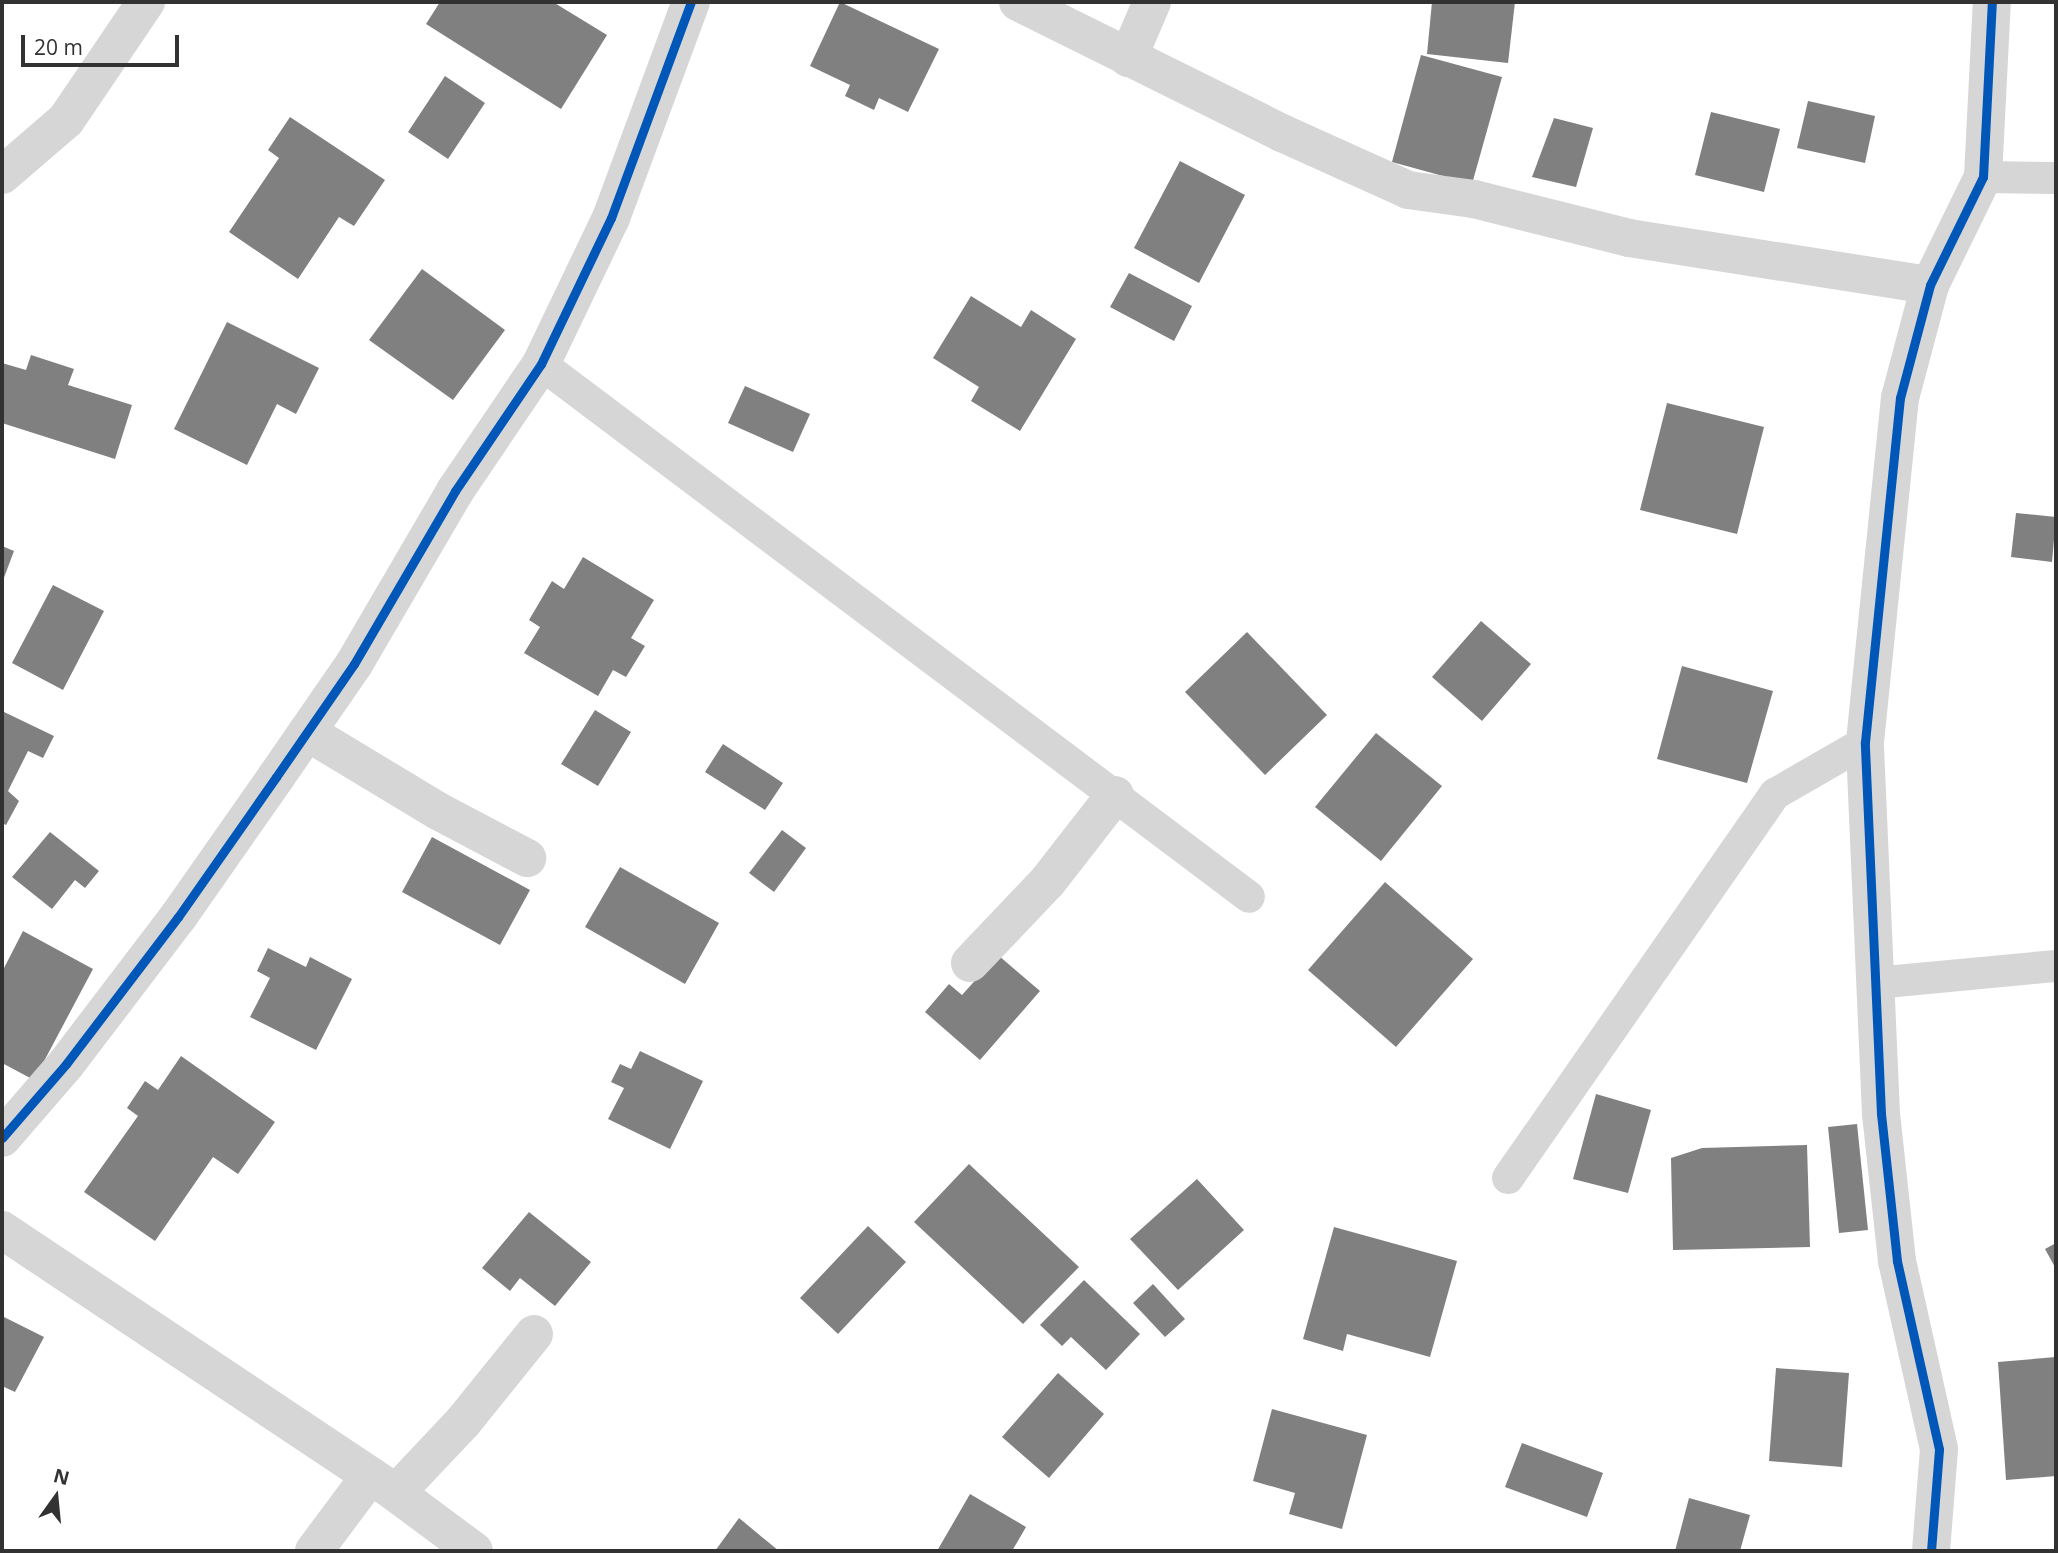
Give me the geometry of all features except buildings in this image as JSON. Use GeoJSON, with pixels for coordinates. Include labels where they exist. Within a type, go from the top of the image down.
{"type":"FeatureCollection","features":[{"type":"Feature","properties":{"kind":"street"},"geometry":{"type":"LineString","coordinates":[[2,175],[66,120],[146,2]]}},
{"type":"Feature","properties":{"kind":"street"},"geometry":{"type":"LineString","coordinates":[[2,1138],[66,1064],[178,917],[307,732],[354,664],[455,491],[541,363],[611,218],[691,2]]}},
{"type":"Feature","properties":{"kind":"street"},"geometry":{"type":"LineString","coordinates":[[1018,2],[1128,58],[1408,191],[1474,199],[1629,238],[1930,285]]}},
{"type":"Feature","properties":{"kind":"street"},"geometry":{"type":"LineString","coordinates":[[1128,58],[1152,2]]}},
{"type":"Feature","properties":{"kind":"street"},"geometry":{"type":"LineString","coordinates":[[1931,1551],[1939,1449],[1897,1261],[1881,1114],[1865,742],[1900,398],[1930,285],[1983,177],[1992,2]]}},
{"type":"Feature","properties":{"kind":"street"},"geometry":{"type":"LineString","coordinates":[[307,732],[438,811],[527,858]]}},
{"type":"Feature","properties":{"kind":"street"},"geometry":{"type":"LineString","coordinates":[[970,963],[1048,881],[1115,795]]}},
{"type":"Feature","properties":{"kind":"street"},"geometry":{"type":"LineString","coordinates":[[2,1230],[383,1484],[474,1551]]}},
{"type":"Feature","properties":{"kind":"street"},"geometry":{"type":"LineString","coordinates":[[314,1551],[383,1484],[463,1422],[534,1334]]}},
{"type":"Feature","properties":{"kind":"lane"},"geometry":{"type":"LineString","coordinates":[[1983,177],[2056,178]]}},
{"type":"Feature","properties":{"kind":"lane"},"geometry":{"type":"LineString","coordinates":[[541,363],[1249,897]]}},
{"type":"Feature","properties":{"kind":"lane"},"geometry":{"type":"LineString","coordinates":[[1508,1178],[1775,794],[1865,742]]}},
{"type":"Feature","properties":{"kind":"lane"},"geometry":{"type":"LineString","coordinates":[[1875,983],[2056,966]]}},
{"type":"Feature","properties":{"kind":"cycle path"},"geometry":{"type":"LineString","coordinates":[[2,1138],[66,1064],[178,917],[276,777],[354,664],[455,491],[541,364],[611,218],[691,2]]}},
{"type":"Feature","properties":{"kind":"cycle path"},"geometry":{"type":"LineString","coordinates":[[1931,1551],[1939,1449],[1897,1261],[1881,1114],[1865,742],[1900,398],[1930,285],[1983,177],[1992,2]]}}]}
